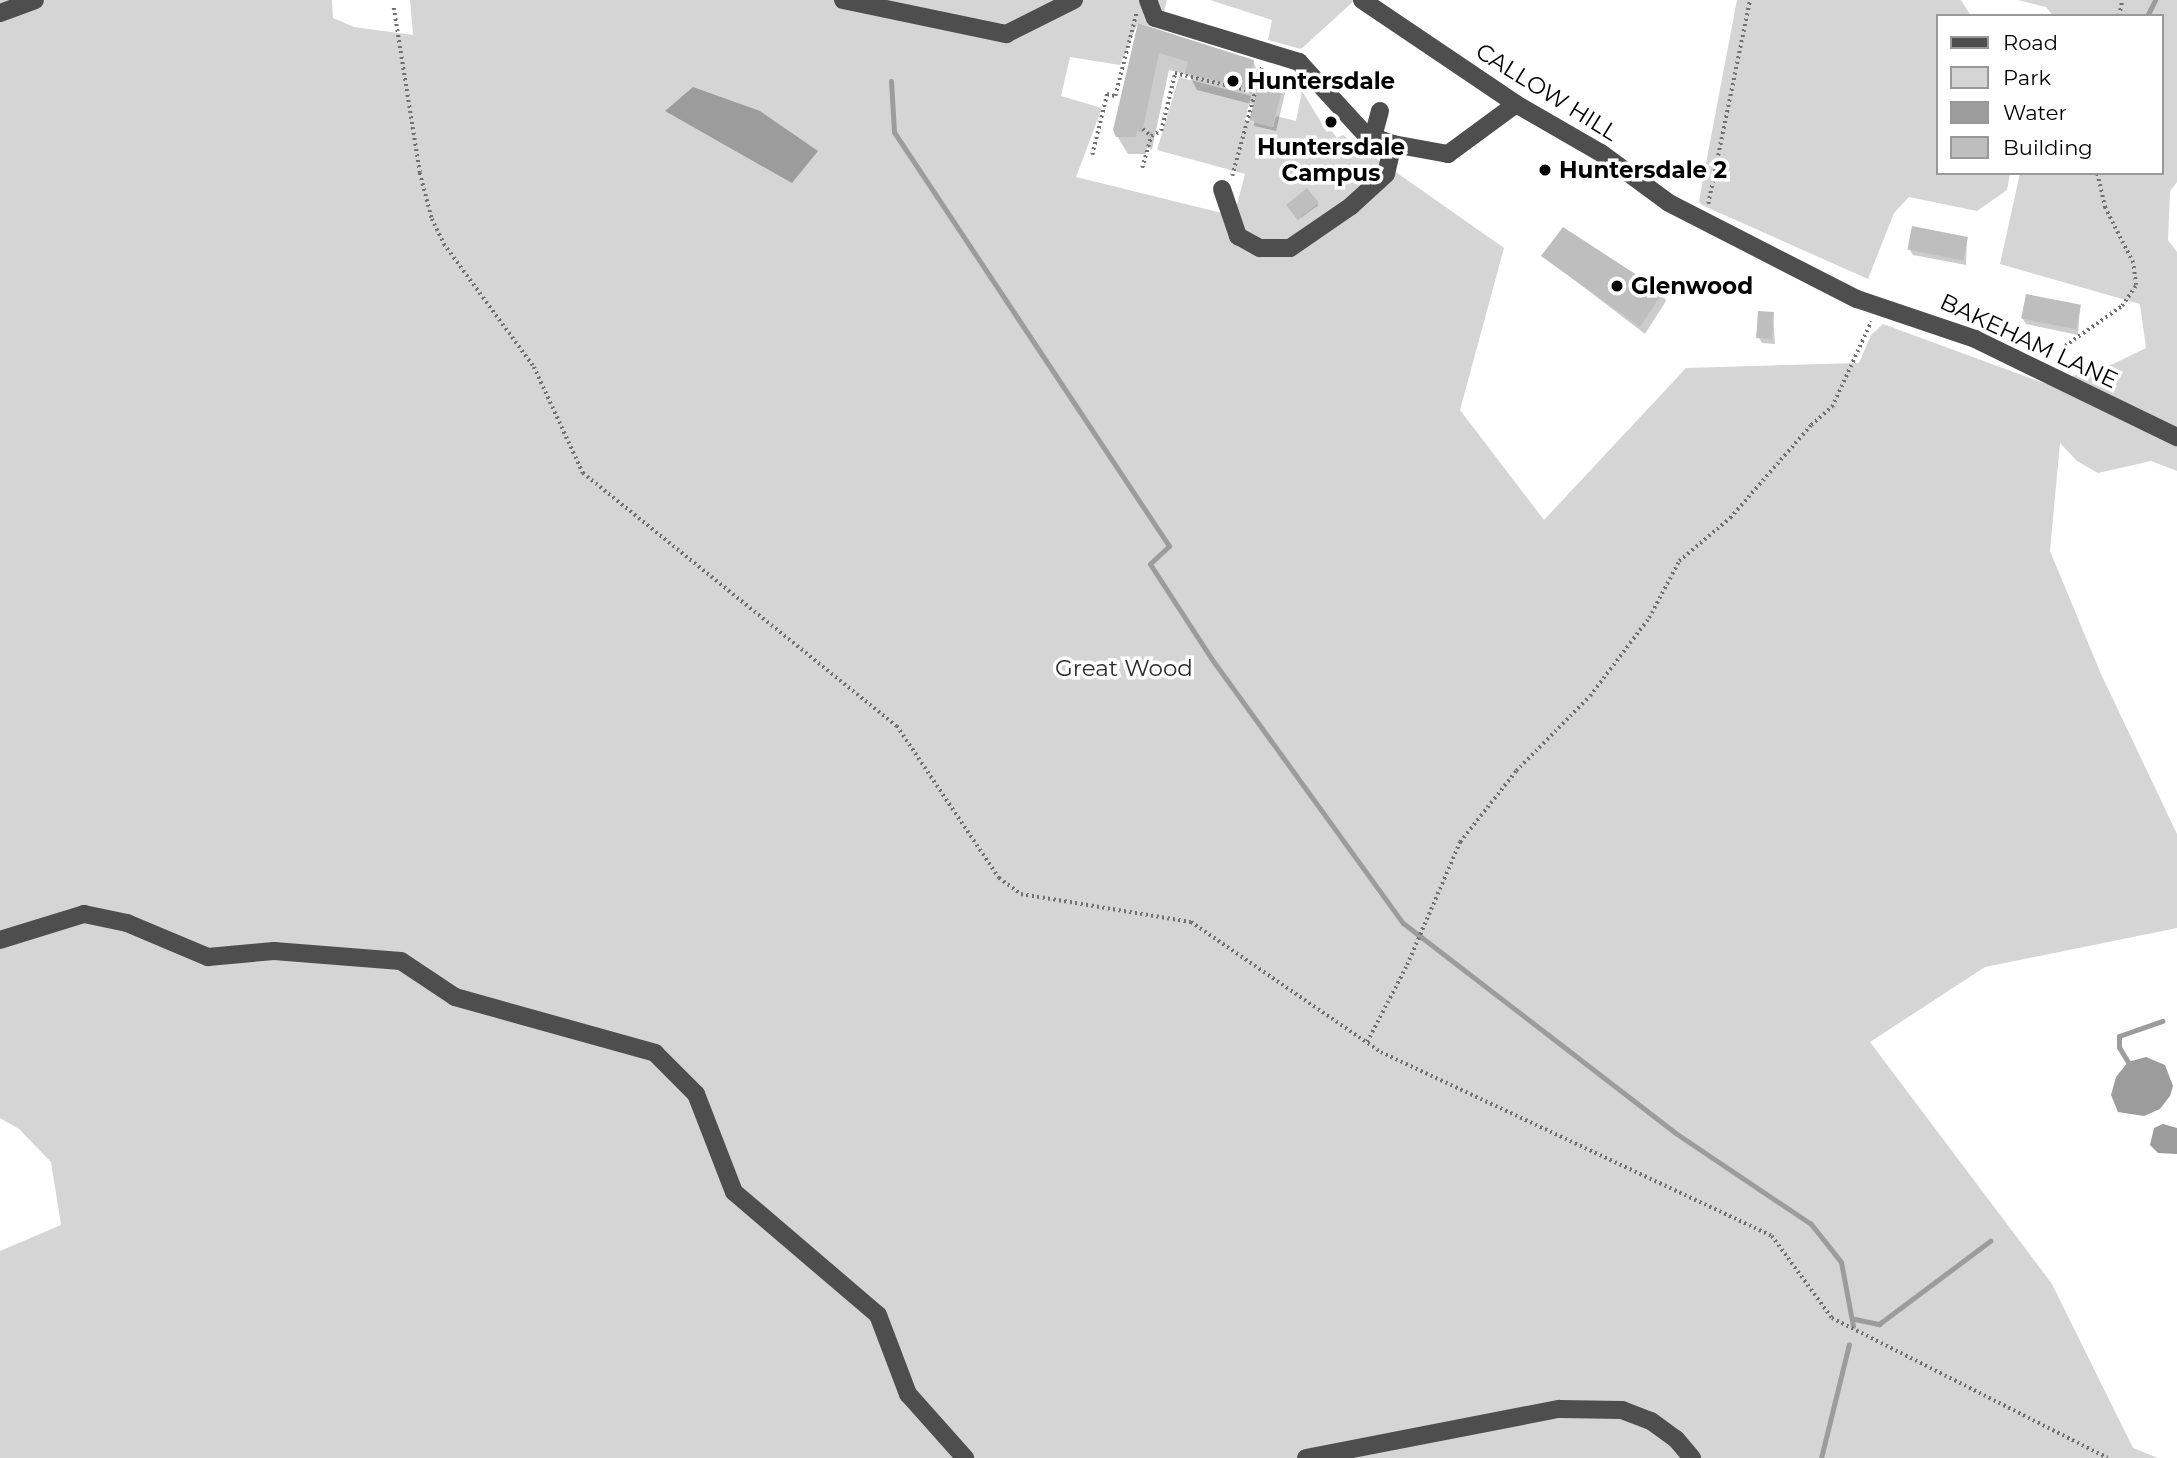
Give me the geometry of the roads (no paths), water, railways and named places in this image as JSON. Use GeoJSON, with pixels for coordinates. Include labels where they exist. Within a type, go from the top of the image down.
{"type":"FeatureCollection","features":[{"type":"Feature","properties":{"kind":"street"},"geometry":{"type":"LineString","coordinates":[[0,13],[35,0]]}},
{"type":"Feature","properties":{"kind":"street"},"geometry":{"type":"LineString","coordinates":[[844,0],[1006,34],[1074,0]]}},
{"type":"Feature","properties":{"kind":"street"},"geometry":{"type":"LineString","coordinates":[[1148,0],[1155,18],[1266,51],[1312,68],[1373,137],[1393,144],[1448,154],[1516,104]]}},
{"type":"Feature","properties":{"kind":"street","name":"CALLOW HILL"},"geometry":{"type":"LineString","coordinates":[[1362,0],[1516,104],[1601,153],[1669,204],[1857,299]]}},
{"type":"Feature","properties":{"kind":"street"},"geometry":{"type":"LineString","coordinates":[[1373,137],[1380,111]]}},
{"type":"Feature","properties":{"kind":"street"},"geometry":{"type":"LineString","coordinates":[[1222,189],[1238,236],[1260,248],[1290,248],[1351,205],[1386,174],[1393,144]]}},
{"type":"Feature","properties":{"kind":"street","name":"BAKEHAM LANE"},"geometry":{"type":"LineString","coordinates":[[1857,299],[1880,304],[2050,373],[2177,437]]}},
{"type":"Feature","properties":{"kind":"street"},"geometry":{"type":"LineString","coordinates":[[0,940],[84,914],[127,923],[208,957],[274,951],[401,961],[456,997],[655,1053],[696,1094],[734,1192],[878,1315],[908,1394],[965,1458]]}},
{"type":"Feature","properties":{"kind":"street"},"geometry":{"type":"LineString","coordinates":[[1306,1458],[1559,1409],[1622,1410],[1667,1433],[1692,1458]]}},
{"type":"Feature","properties":{"kind":"water"},"geometry":{"type":"Polygon","coordinates":[[[693,87],[760,111],[818,151],[792,183],[665,111],[693,87]]]}},
{"type":"Feature","properties":{"kind":"water"},"geometry":{"type":"Polygon","coordinates":[[[2146,1057],[2165,1065],[2173,1086],[2170,1096],[2160,1109],[2144,1116],[2118,1112],[2111,1095],[2116,1077],[2128,1062],[2146,1057]]]}},
{"type":"Feature","properties":{"kind":"water"},"geometry":{"type":"Polygon","coordinates":[[[2163,1124],[2177,1128],[2177,1154],[2158,1153],[2150,1145],[2154,1128],[2163,1124]]]}},
{"type":"Feature","properties":{"kind":"waterway"},"geometry":{"type":"LineString","coordinates":[[2148,14],[2155,0]]}},
{"type":"Feature","properties":{"kind":"waterway"},"geometry":{"type":"LineString","coordinates":[[891,81],[894,132],[1169,546],[1150,564],[1211,658],[1403,923],[1674,1132],[1811,1224],[1841,1262],[1853,1326]]}},
{"type":"Feature","properties":{"kind":"waterway"},"geometry":{"type":"LineString","coordinates":[[2128,1062],[2119,1047],[2119,1036],[2162,1021]]}},
{"type":"Feature","properties":{"kind":"waterway"},"geometry":{"type":"LineString","coordinates":[[1855,1319],[1879,1324],[1990,1241]]}},
{"type":"Feature","properties":{"kind":"waterway"},"geometry":{"type":"LineString","coordinates":[[1821,1458],[1849,1344]]}},
{"type":"Feature","properties":{"kind":"place","name":"Huntersdale"},"geometry":{"type":"Point","coordinates":[1233,81]}},
{"type":"Feature","properties":{"kind":"place","name":"Huntersdale Campus"},"geometry":{"type":"Point","coordinates":[1331,122]}},
{"type":"Feature","properties":{"kind":"place","name":"Huntersdale 2"},"geometry":{"type":"Point","coordinates":[1545,170]}},
{"type":"Feature","properties":{"kind":"place","name":"Glenwood"},"geometry":{"type":"Point","coordinates":[1617,286]}},
{"type":"Feature","properties":{"kind":"park label","name":"Great Wood"},"geometry":{"type":"Point","coordinates":[1124,668]}}]}
